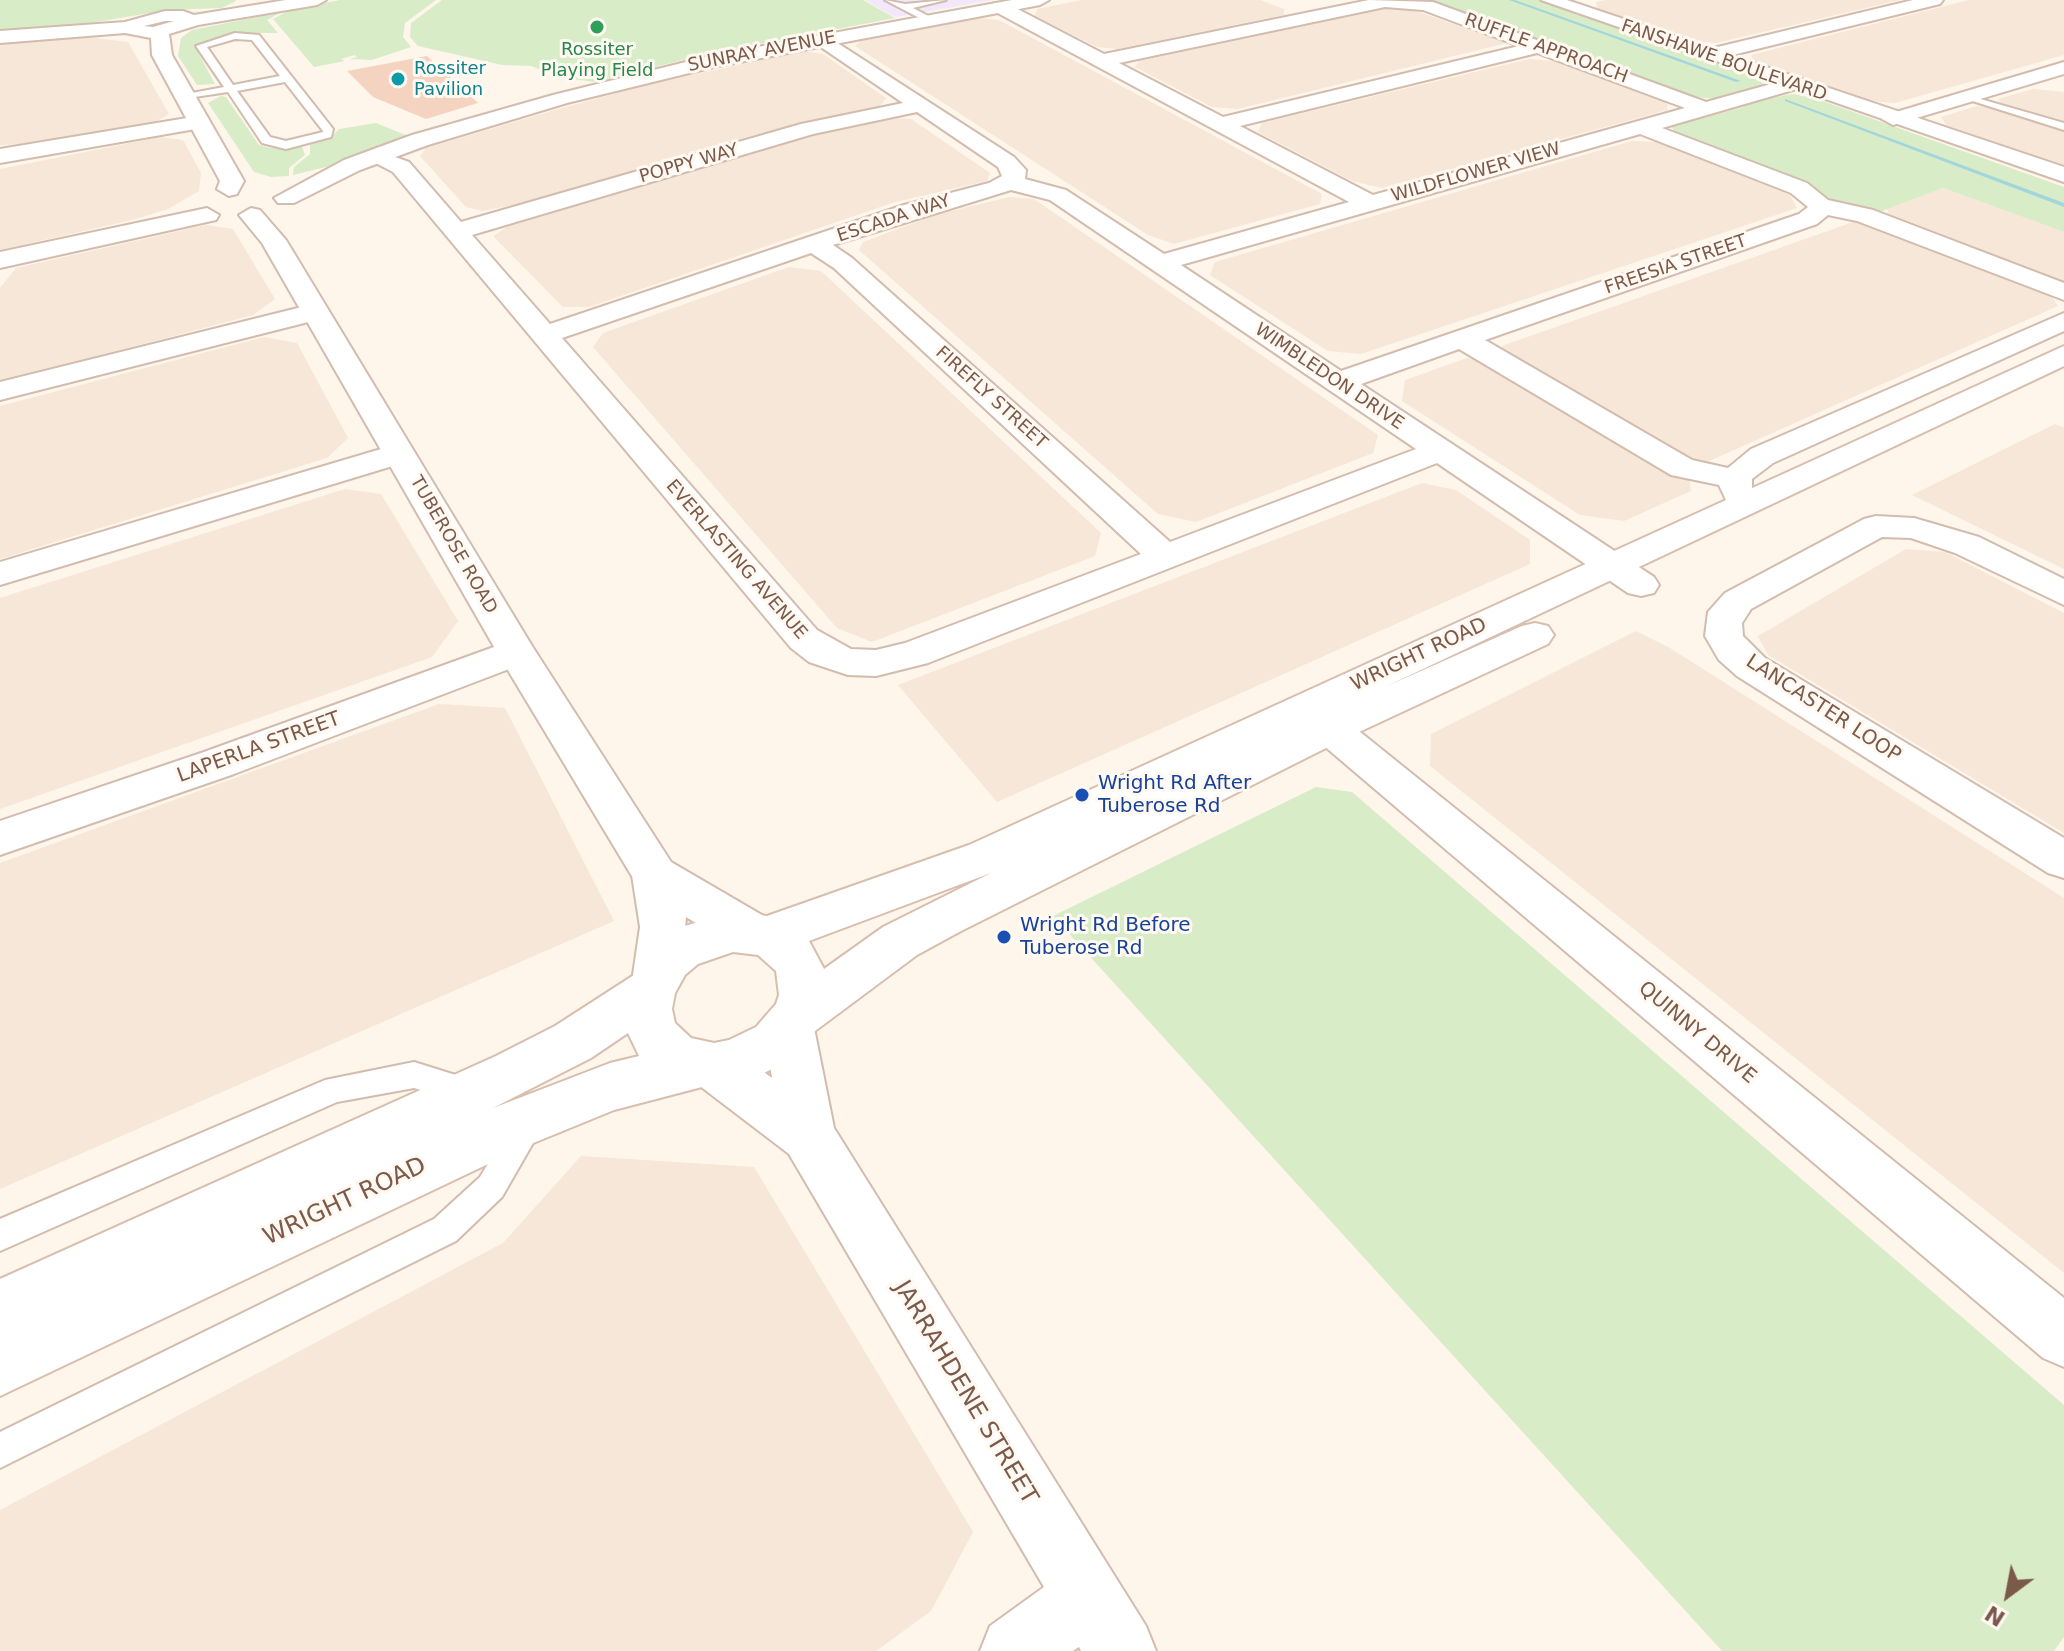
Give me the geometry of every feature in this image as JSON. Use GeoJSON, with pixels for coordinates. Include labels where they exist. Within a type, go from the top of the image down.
{"type":"FeatureCollection","features":[{"type":"Feature","properties":{"kind":"street"},"geometry":{"type":"LineString","coordinates":[[129,27],[136,33],[160,32],[182,28],[192,21],[264,5],[317,0]]}},
{"type":"Feature","properties":{"kind":"street","name":"SUNRAY AVENUE"},"geometry":{"type":"LineString","coordinates":[[204,210],[464,126],[560,99],[714,61],[1040,0]]}},
{"type":"Feature","properties":{"kind":"street"},"geometry":{"type":"LineString","coordinates":[[1708,55],[1934,0]]}},
{"type":"Feature","properties":{"kind":"street","name":"FANSHAWE BOULEVARD"},"geometry":{"type":"LineString","coordinates":[[1560,1],[1896,120],[2064,175]]}},
{"type":"Feature","properties":{"kind":"street","name":"RUFFLE APPROACH"},"geometry":{"type":"LineString","coordinates":[[1100,61],[1385,2],[1411,3],[1706,109]]}},
{"type":"Feature","properties":{"kind":"street"},"geometry":{"type":"LineString","coordinates":[[1295,6],[1319,16]]}},
{"type":"Feature","properties":{"kind":"street"},"geometry":{"type":"LineString","coordinates":[[1000,7],[1369,203]]}},
{"type":"Feature","properties":{"kind":"street"},"geometry":{"type":"LineString","coordinates":[[0,37],[129,27],[165,16],[183,16],[192,21]]}},
{"type":"Feature","properties":{"kind":"street","name":"TUBEROSE ROAD"},"geometry":{"type":"LineString","coordinates":[[160,32],[162,55],[232,181],[260,193],[273,240],[314,312],[398,454],[423,490],[516,652],[655,875],[664,927],[654,983]]}},
{"type":"Feature","properties":{"kind":"street"},"geometry":{"type":"LineString","coordinates":[[822,39],[1012,166],[1016,173],[1010,182]]}},
{"type":"Feature","properties":{"kind":"street"},"geometry":{"type":"LineString","coordinates":[[1221,124],[1540,47]]}},
{"type":"Feature","properties":{"kind":"street"},"geometry":{"type":"LineString","coordinates":[[1896,120],[2064,68]]}},
{"type":"Feature","properties":{"kind":"street"},"geometry":{"type":"LineString","coordinates":[[2036,76],[2064,85]]}},
{"type":"Feature","properties":{"kind":"street","name":"WILDFLOWER VIEW"},"geometry":{"type":"LineString","coordinates":[[1160,263],[1793,84]]}},
{"type":"Feature","properties":{"kind":"street","name":"POPPY WAY"},"geometry":{"type":"LineString","coordinates":[[458,231],[825,124],[921,105]]}},
{"type":"Feature","properties":{"kind":"street","name":"FANSHAWE BOULEVARD"},"geometry":{"type":"LineString","coordinates":[[1896,120],[1931,137],[2064,184]]}},
{"type":"Feature","properties":{"kind":"street"},"geometry":{"type":"LineString","coordinates":[[0,156],[199,122]]}},
{"type":"Feature","properties":{"kind":"street"},"geometry":{"type":"LineString","coordinates":[[1641,127],[1799,188],[1820,206],[1864,215],[2064,292]]}},
{"type":"Feature","properties":{"kind":"street","name":"EVERLASTING AVENUE"},"geometry":{"type":"LineString","coordinates":[[363,161],[401,167],[804,639],[835,657],[862,664],[890,661],[1439,451]]}},
{"type":"Feature","properties":{"kind":"street","name":"ESCADA WAY"},"geometry":{"type":"LineString","coordinates":[[544,335],[913,210],[1010,182]]}},
{"type":"Feature","properties":{"kind":"street","name":"WIMBLEDON DRIVE"},"geometry":{"type":"LineString","coordinates":[[1010,182],[1058,195],[1626,576]]}},
{"type":"Feature","properties":{"kind":"street"},"geometry":{"type":"LineString","coordinates":[[0,260],[96,239],[204,210],[226,218],[260,193]]}},
{"type":"Feature","properties":{"kind":"street","name":"FREESIA STREET"},"geometry":{"type":"LineString","coordinates":[[1338,382],[1813,217],[1820,206]]}},
{"type":"Feature","properties":{"kind":"street","name":"FIREFLY STREET"},"geometry":{"type":"LineString","coordinates":[[816,245],[843,263],[1164,556]]}},
{"type":"Feature","properties":{"kind":"street"},"geometry":{"type":"LineString","coordinates":[[0,391],[314,312]]}},
{"type":"Feature","properties":{"kind":"street"},"geometry":{"type":"LineString","coordinates":[[1462,339],[1682,468],[1739,492],[1745,467],[1762,456],[2064,321]]}},
{"type":"Feature","properties":{"kind":"street","name":"WRIGHT ROAD"},"geometry":{"type":"LineString","coordinates":[[793,1022],[900,941],[1330,729],[1626,576],[1739,492],[2064,355]]}},
{"type":"Feature","properties":{"kind":"street","name":"WRIGHT ROAD"},"geometry":{"type":"LineString","coordinates":[[759,934],[985,857],[2064,382]]}},
{"type":"Feature","properties":{"kind":"street"},"geometry":{"type":"LineString","coordinates":[[0,574],[398,454]]}},
{"type":"Feature","properties":{"kind":"street","name":"LANCASTER LOOP"},"geometry":{"type":"LineString","coordinates":[[2064,593],[1940,535],[1914,528],[1876,526],[1738,601],[1723,623],[1724,636],[1733,651],[1751,667],[2064,860]]}},
{"type":"Feature","properties":{"kind":"street","name":"LAPERLA STREET"},"geometry":{"type":"LineString","coordinates":[[0,838],[219,763],[516,652]]}},
{"type":"Feature","properties":{"kind":"street","name":"QUINNY DRIVE"},"geometry":{"type":"LineString","coordinates":[[1330,729],[2064,1337]]}},
{"type":"Feature","properties":{"kind":"street","name":"TUBEROSE ROAD"},"geometry":{"type":"LineString","coordinates":[[655,875],[759,934]]}},
{"type":"Feature","properties":{"kind":"street"},"geometry":{"type":"LineString","coordinates":[[733,932],[759,934],[784,946],[796,960],[803,977],[804,995],[793,1022],[756,1055],[707,1065],[679,1058],[661,1046],[651,1029],[647,1009],[654,983],[668,961],[698,941],[733,932]]}},
{"type":"Feature","properties":{"kind":"street"},"geometry":{"type":"LineString","coordinates":[[0,1310],[573,1042],[654,983]]}},
{"type":"Feature","properties":{"kind":"street","name":"JARRAHDENE STREET"},"geometry":{"type":"LineString","coordinates":[[793,1022],[808,1136]]}},
{"type":"Feature","properties":{"kind":"street","name":"WRIGHT ROAD"},"geometry":{"type":"LineString","coordinates":[[0,1365],[532,1117],[610,1087],[707,1065]]}},
{"type":"Feature","properties":{"kind":"street","name":"JARRAHDENE STREET"},"geometry":{"type":"LineString","coordinates":[[707,1065],[808,1136],[1104,1624]]}},
{"type":"Feature","properties":{"kind":"street"},"geometry":{"type":"LineString","coordinates":[[1015,1651],[1104,1624]]}},
{"type":"Feature","properties":{"kind":"lane"},"geometry":{"type":"LineString","coordinates":[[890,0],[929,20]]}},
{"type":"Feature","properties":{"kind":"lane"},"geometry":{"type":"LineString","coordinates":[[902,7],[941,0]]}},
{"type":"Feature","properties":{"kind":"lane"},"geometry":{"type":"LineString","coordinates":[[235,36],[255,37],[287,78],[329,131],[327,134],[286,145],[271,143],[202,44],[235,36]]}},
{"type":"Feature","properties":{"kind":"lane"},"geometry":{"type":"LineString","coordinates":[[185,97],[287,78]]}},
{"type":"Feature","properties":{"kind":"lane"},"geometry":{"type":"LineString","coordinates":[[1967,96],[2064,127]]}},
{"type":"Feature","properties":{"kind":"lane"},"geometry":{"type":"LineString","coordinates":[[0,1235],[335,1089],[414,1075],[471,1092]]}},
{"type":"Feature","properties":{"kind":"lane"},"geometry":{"type":"LineString","coordinates":[[0,1450],[445,1230],[491,1187],[532,1117]]}},
{"type":"Feature","properties":{"kind":"shaded area"},"geometry":{"type":"Polygon","coordinates":[[[865,0],[994,0],[895,17],[865,0]]]}},
{"type":"Feature","properties":{"kind":"shaded area"},"geometry":{"type":"Polygon","coordinates":[[[1082,0],[1260,0],[1284,9],[1284,15],[1117,49],[1097,47],[1035,16],[1037,9],[1082,0]]]}},
{"type":"Feature","properties":{"kind":"shaded area"},"geometry":{"type":"Polygon","coordinates":[[[1900,0],[1716,43],[1692,41],[1597,9],[1596,2],[1900,0]]]}},
{"type":"Feature","properties":{"kind":"shaded area"},"geometry":{"type":"Polygon","coordinates":[[[1969,0],[2064,0],[2064,55],[1895,103],[1869,101],[1754,62],[1751,55],[1969,0]]]}},
{"type":"Feature","properties":{"kind":"shaded area"},"geometry":{"type":"Polygon","coordinates":[[[1394,7],[1408,8],[1507,43],[1238,109],[1212,107],[1135,67],[1139,61],[1394,7]]]}},
{"type":"Feature","properties":{"kind":"shaded area"},"geometry":{"type":"Polygon","coordinates":[[[979,18],[999,20],[1322,194],[1320,204],[1174,244],[1148,235],[855,46],[861,41],[979,18]]]}},
{"type":"Feature","properties":{"kind":"shaded area"},"geometry":{"type":"Polygon","coordinates":[[[87,37],[128,42],[169,114],[152,124],[47,144],[0,145],[0,43],[87,37]]]}},
{"type":"Feature","properties":{"kind":"shaded area"},"geometry":{"type":"Polygon","coordinates":[[[804,51],[823,54],[886,98],[880,106],[754,135],[529,202],[482,211],[466,207],[420,156],[426,148],[562,108],[650,84],[804,51]]]}},
{"type":"Feature","properties":{"kind":"shaded area"},"geometry":{"type":"Polygon","coordinates":[[[1529,59],[1554,61],[1656,97],[1668,104],[1667,110],[1382,188],[1352,181],[1258,132],[1262,123],[1529,59]]]}},
{"type":"Feature","properties":{"kind":"shaded area"},"geometry":{"type":"Polygon","coordinates":[[[2033,89],[2064,92],[2064,124],[2001,104],[1998,99],[2033,89]]]}},
{"type":"Feature","properties":{"kind":"shaded area"},"geometry":{"type":"Polygon","coordinates":[[[1977,106],[1991,107],[2064,130],[2064,166],[1946,125],[1941,117],[1977,106]]]}},
{"type":"Feature","properties":{"kind":"shaded area"},"geometry":{"type":"Polygon","coordinates":[[[894,118],[911,119],[990,173],[987,181],[895,202],[589,307],[563,307],[493,236],[507,227],[829,131],[894,118]]]}},
{"type":"Feature","properties":{"kind":"shaded area"},"geometry":{"type":"Polygon","coordinates":[[[160,137],[183,140],[201,173],[199,191],[168,209],[132,220],[0,250],[0,169],[160,137]]]}},
{"type":"Feature","properties":{"kind":"shaded area"},"geometry":{"type":"Polygon","coordinates":[[[1632,141],[1657,142],[1790,195],[1797,208],[1361,354],[1328,351],[1210,275],[1215,262],[1632,141]]]}},
{"type":"Feature","properties":{"kind":"shaded area"},"geometry":{"type":"Polygon","coordinates":[[[1943,188],[2064,232],[2064,281],[1889,214],[1887,209],[1943,188]]]}},
{"type":"Feature","properties":{"kind":"shaded area"},"geometry":{"type":"Polygon","coordinates":[[[1009,197],[1034,199],[1378,435],[1373,453],[1196,522],[1158,514],[859,250],[863,242],[935,215],[1009,197]]]}},
{"type":"Feature","properties":{"kind":"shaded area"},"geometry":{"type":"Polygon","coordinates":[[[1856,221],[1872,223],[2051,295],[2058,306],[1707,462],[1690,460],[1504,355],[1502,346],[1856,221]]]}},
{"type":"Feature","properties":{"kind":"shaded area"},"geometry":{"type":"Polygon","coordinates":[[[206,225],[233,229],[275,299],[253,315],[0,382],[0,288],[16,268],[206,225]]]}},
{"type":"Feature","properties":{"kind":"shaded area"},"geometry":{"type":"Polygon","coordinates":[[[789,267],[821,271],[1101,533],[1095,556],[872,642],[837,628],[593,347],[603,333],[789,267]]]}},
{"type":"Feature","properties":{"kind":"shaded area"},"geometry":{"type":"Polygon","coordinates":[[[264,337],[297,343],[348,438],[327,458],[0,559],[0,406],[264,337]]]}},
{"type":"Feature","properties":{"kind":"shaded area"},"geometry":{"type":"Polygon","coordinates":[[[1467,358],[1484,360],[1689,480],[1691,491],[1624,521],[1580,515],[1402,401],[1405,380],[1467,358]]]}},
{"type":"Feature","properties":{"kind":"shaded area"},"geometry":{"type":"Polygon","coordinates":[[[2055,424],[2064,428],[2064,569],[1912,495],[2055,424]]]}},
{"type":"Feature","properties":{"kind":"shaded area"},"geometry":{"type":"Polygon","coordinates":[[[1422,483],[1456,490],[1530,540],[1530,564],[997,802],[898,685],[1422,483]]]}},
{"type":"Feature","properties":{"kind":"shaded area"},"geometry":{"type":"Polygon","coordinates":[[[345,489],[381,494],[458,621],[432,657],[0,809],[0,598],[345,489]]]}},
{"type":"Feature","properties":{"kind":"shaded area"},"geometry":{"type":"Polygon","coordinates":[[[1906,549],[1945,552],[2064,613],[2064,833],[1768,655],[1758,636],[1906,549]]]}},
{"type":"Feature","properties":{"kind":"shaded area"},"geometry":{"type":"Polygon","coordinates":[[[1636,631],[1670,648],[2064,898],[2064,1273],[1430,766],[1431,734],[1636,631]]]}},
{"type":"Feature","properties":{"kind":"shaded area"},"geometry":{"type":"Polygon","coordinates":[[[439,704],[505,708],[614,921],[0,1189],[0,863],[439,704]]]}},
{"type":"Feature","properties":{"kind":"shaded area"},"geometry":{"type":"Polygon","coordinates":[[[581,1156],[754,1167],[973,1532],[931,1611],[876,1651],[0,1651],[0,1510],[503,1243],[581,1156]]]}},
{"type":"Feature","properties":{"kind":"green space"},"geometry":{"type":"Polygon","coordinates":[[[0,0],[236,1],[222,8],[168,10],[79,25],[0,31],[0,0]]]}},
{"type":"Feature","properties":{"kind":"green space"},"geometry":{"type":"Polygon","coordinates":[[[340,0],[436,0],[405,23],[403,37],[411,47],[372,60],[350,59],[357,57],[355,55],[341,59],[345,61],[314,67],[273,19],[290,10],[340,0]]]}},
{"type":"Feature","properties":{"kind":"green space"},"geometry":{"type":"Polygon","coordinates":[[[442,0],[863,0],[895,18],[712,53],[686,55],[691,58],[595,82],[563,78],[531,66],[502,65],[418,46],[410,37],[411,23],[442,0]]]}},
{"type":"Feature","properties":{"kind":"green space"},"geometry":{"type":"Polygon","coordinates":[[[1407,0],[1539,0],[1752,74],[1765,85],[1723,99],[1688,97],[1426,3],[1407,0]]]}},
{"type":"Feature","properties":{"kind":"green space"},"geometry":{"type":"Polygon","coordinates":[[[282,12],[267,20],[278,33],[243,33],[194,45],[215,84],[197,85],[178,56],[181,38],[192,30],[282,12]]]}},
{"type":"Feature","properties":{"kind":"green space"},"geometry":{"type":"Polygon","coordinates":[[[1793,94],[1814,98],[2064,187],[2064,232],[1943,188],[1874,214],[1763,169],[1761,164],[1698,143],[1675,133],[1672,127],[1677,122],[1744,107],[1744,103],[1793,94]]]}},
{"type":"Feature","properties":{"kind":"green space"},"geometry":{"type":"Polygon","coordinates":[[[221,96],[226,97],[259,145],[271,148],[302,146],[305,155],[289,168],[289,176],[271,177],[254,172],[208,103],[221,96]]]}},
{"type":"Feature","properties":{"kind":"green space"},"geometry":{"type":"Polygon","coordinates":[[[376,123],[408,136],[330,166],[293,175],[294,167],[310,154],[310,143],[332,136],[339,129],[376,123]]]}},
{"type":"Feature","properties":{"kind":"green space"},"geometry":{"type":"Polygon","coordinates":[[[1316,787],[1352,792],[2064,1405],[2064,1637],[2054,1651],[1722,1651],[1053,916],[1316,787]]]}},
{"type":"Feature","properties":{"kind":"building"},"geometry":{"type":"Polygon","coordinates":[[[427,56],[478,103],[426,119],[373,97],[347,71],[427,56]]]}},
{"type":"Feature","properties":{"kind":"waterway"},"geometry":{"type":"LineString","coordinates":[[1511,0],[1738,81]]}},
{"type":"Feature","properties":{"kind":"waterway"},"geometry":{"type":"LineString","coordinates":[[1787,100],[2064,205]]}},
{"type":"Feature","properties":{"kind":"place","name":"Rossiter Playing Field"},"geometry":{"type":"Point","coordinates":[597,27]}},
{"type":"Feature","properties":{"kind":"place","name":"Rossiter Pavilion"},"geometry":{"type":"Point","coordinates":[398,79]}},
{"type":"Feature","properties":{"kind":"place","name":"Wright Rd After Tuberose Rd"},"geometry":{"type":"Point","coordinates":[1082,795]}},
{"type":"Feature","properties":{"kind":"place","name":"Wright Rd Before Tuberose Rd"},"geometry":{"type":"Point","coordinates":[1004,937]}}]}
